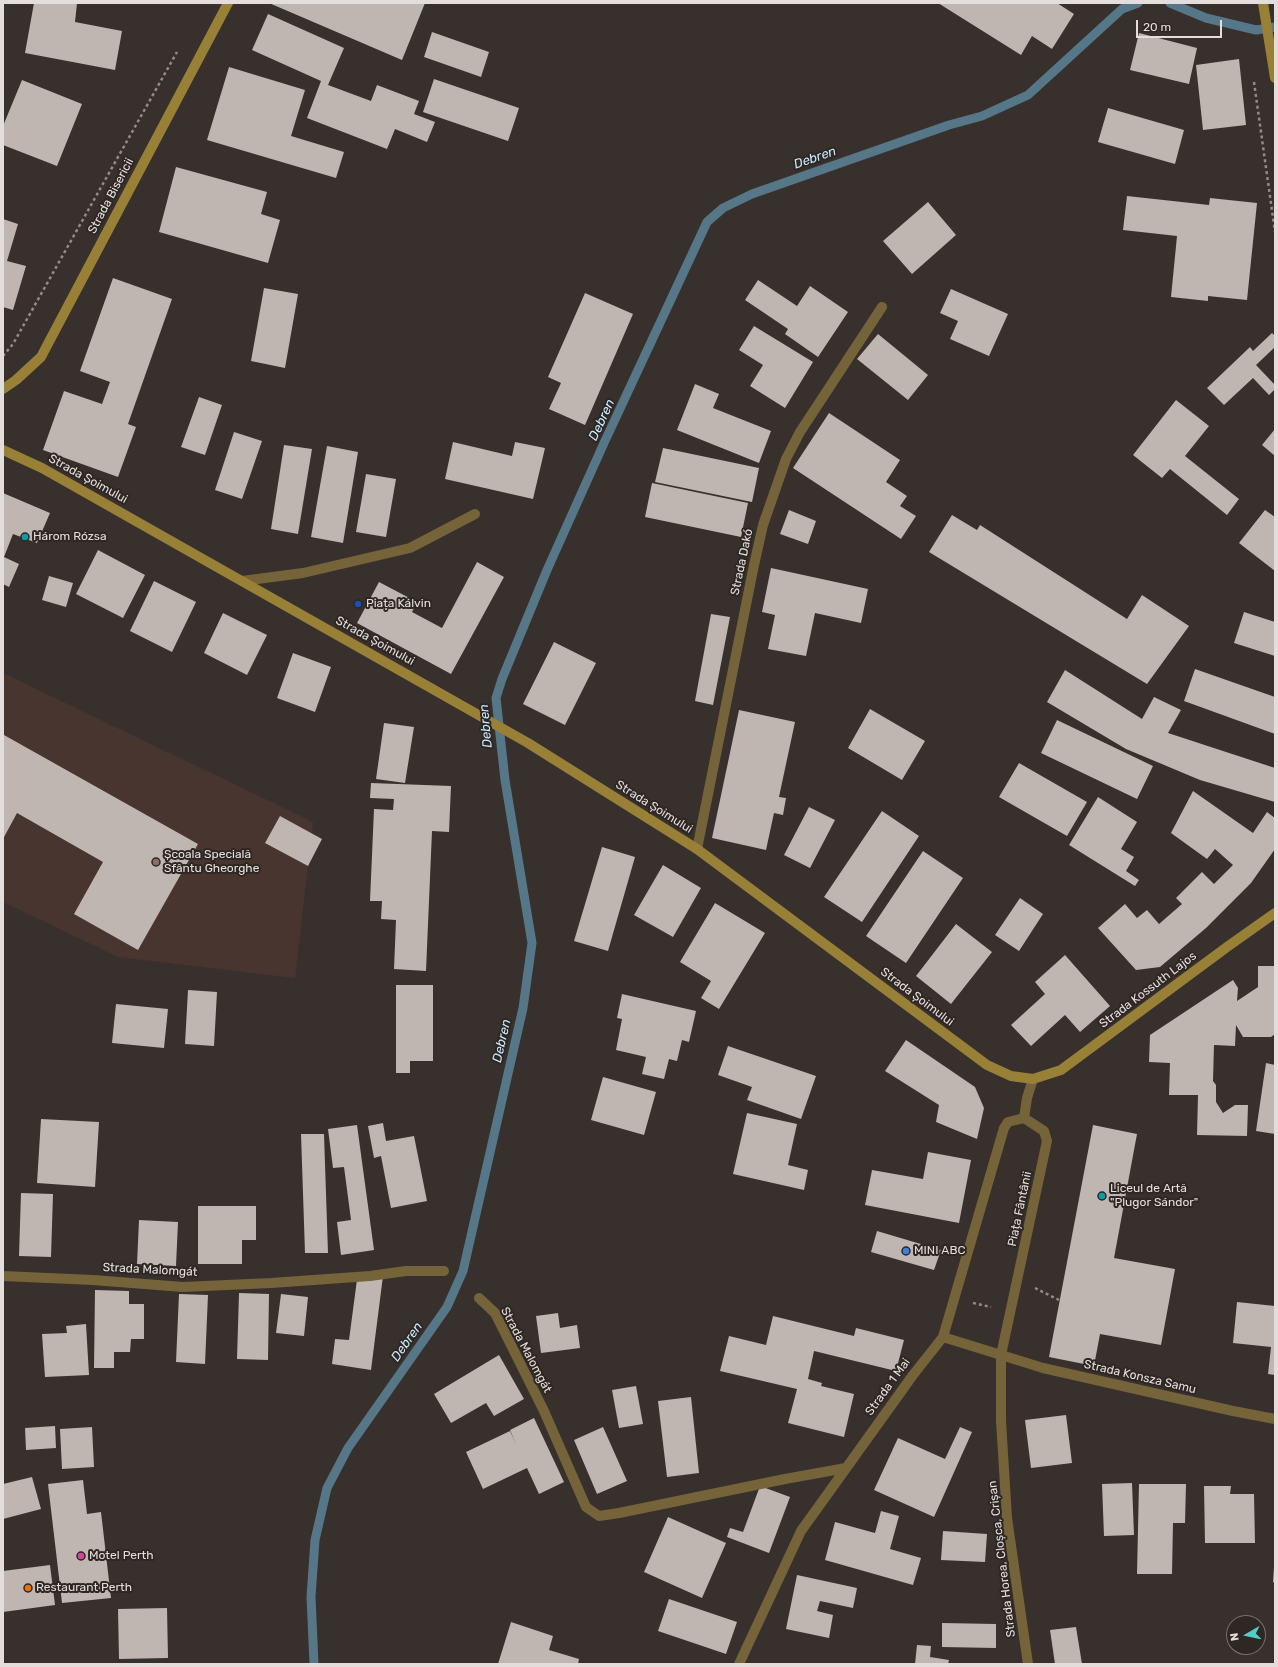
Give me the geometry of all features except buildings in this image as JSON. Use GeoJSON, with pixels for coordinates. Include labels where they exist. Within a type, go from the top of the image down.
{"type":"FeatureCollection","features":[{"type":"Feature","properties":{"kind":"main road","name":"Strada Bisericii"},"geometry":{"type":"LineString","coordinates":[[3,389],[16,380],[41,357],[228,3]]}},
{"type":"Feature","properties":{"kind":"main road"},"geometry":{"type":"LineString","coordinates":[[1264,3],[1275,76]]}},
{"type":"Feature","properties":{"kind":"main road","name":"Strada Șoimului"},"geometry":{"type":"LineString","coordinates":[[3,450],[42,468],[528,743],[697,849],[987,1066],[1011,1076],[1033,1079]]}},
{"type":"Feature","properties":{"kind":"main road","name":"Strada Kossuth Lajos"},"geometry":{"type":"LineString","coordinates":[[1033,1079],[1061,1070],[1227,946],[1275,913]]}},
{"type":"Feature","properties":{"kind":"street","name":"Strada Dakó"},"geometry":{"type":"LineString","coordinates":[[697,849],[754,565],[763,525],[773,492],[786,459],[800,432],[882,307]]}},
{"type":"Feature","properties":{"kind":"street"},"geometry":{"type":"LineString","coordinates":[[242,581],[303,573],[410,548],[475,514]]}},
{"type":"Feature","properties":{"kind":"street"},"geometry":{"type":"LineString","coordinates":[[1024,1118],[1027,1098],[1033,1079]]}},
{"type":"Feature","properties":{"kind":"street","name":"Piața Fântânii"},"geometry":{"type":"LineString","coordinates":[[1001,1355],[1047,1141],[1044,1131],[1024,1118]]}},
{"type":"Feature","properties":{"kind":"street","name":"Strada 1 Mai"},"geometry":{"type":"LineString","coordinates":[[739,1664],[801,1531],[913,1375],[943,1337],[1004,1128],[1008,1122],[1024,1118]]}},
{"type":"Feature","properties":{"kind":"street","name":"Strada Malomgát"},"geometry":{"type":"LineString","coordinates":[[3,1276],[93,1280],[183,1287],[362,1277],[406,1271],[444,1271]]}},
{"type":"Feature","properties":{"kind":"street","name":"Strada Malomgát"},"geometry":{"type":"LineString","coordinates":[[479,1298],[495,1313],[544,1411],[586,1507],[599,1516],[627,1512],[785,1479],[846,1468]]}},
{"type":"Feature","properties":{"kind":"street","name":"Strada Konsza Samu"},"geometry":{"type":"LineString","coordinates":[[943,1337],[1043,1368],[1132,1389],[1275,1419]]}},
{"type":"Feature","properties":{"kind":"street","name":"Strada Horea, Cloșca, Crișan"},"geometry":{"type":"LineString","coordinates":[[1001,1355],[1001,1421],[1007,1518],[1028,1664]]}},
{"type":"Feature","properties":{"kind":"path"},"geometry":{"type":"LineString","coordinates":[[3,356],[13,344],[177,52]]}},
{"type":"Feature","properties":{"kind":"path"},"geometry":{"type":"LineString","coordinates":[[1254,82],[1275,232]]}},
{"type":"Feature","properties":{"kind":"path"},"geometry":{"type":"LineString","coordinates":[[1018,1280],[1060,1300]]}},
{"type":"Feature","properties":{"kind":"path"},"geometry":{"type":"LineString","coordinates":[[954,1298],[1010,1311]]}},
{"type":"Feature","properties":{"kind":"shaded area","name":"Școala Specială Sfântu Gheorghe"},"geometry":{"type":"Polygon","coordinates":[[[3,673],[313,822],[295,978],[118,957],[3,902],[3,673]]]}},
{"type":"Feature","properties":{"kind":"waterway","name":"Debren"},"geometry":{"type":"LineString","coordinates":[[314,1664],[311,1597],[315,1540],[327,1488],[348,1448],[447,1307],[463,1271],[523,1008],[532,943],[505,780],[496,698],[502,679],[547,570],[604,443],[707,222],[723,208],[752,194],[949,125],[982,116],[1028,95],[1122,9],[1138,3]]}},
{"type":"Feature","properties":{"kind":"waterway","name":"Debren"},"geometry":{"type":"LineString","coordinates":[[1170,3],[1206,18],[1256,30],[1275,27]]}},
{"type":"Feature","properties":{"kind":"place","name":"Három Rózsa"},"geometry":{"type":"Point","coordinates":[25,537]}},
{"type":"Feature","properties":{"kind":"place","name":"Piața Kálvin"},"geometry":{"type":"Point","coordinates":[358,604]}},
{"type":"Feature","properties":{"kind":"place","name":"Școala Specială Sfântu Gheorghe"},"geometry":{"type":"Point","coordinates":[156,862]}},
{"type":"Feature","properties":{"kind":"place","name":"Liceul de Artă \"Plugor Sándor\""},"geometry":{"type":"Point","coordinates":[1102,1196]}},
{"type":"Feature","properties":{"kind":"place","name":"MINI ABC"},"geometry":{"type":"Point","coordinates":[906,1251]}},
{"type":"Feature","properties":{"kind":"place","name":"Motel Perth"},"geometry":{"type":"Point","coordinates":[81,1556]}},
{"type":"Feature","properties":{"kind":"place","name":"Restaurant Perth"},"geometry":{"type":"Point","coordinates":[28,1588]}}]}
